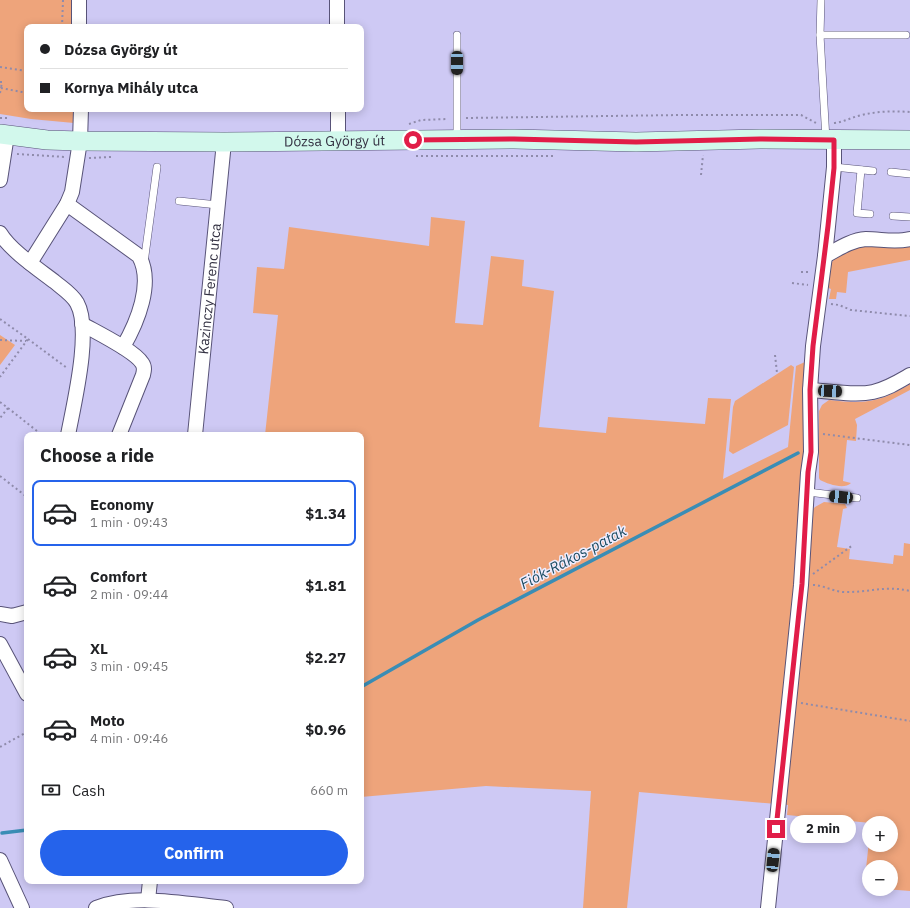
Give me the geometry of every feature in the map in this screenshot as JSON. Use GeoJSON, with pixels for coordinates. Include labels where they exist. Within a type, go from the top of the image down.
{"type":"FeatureCollection","features":[{"type":"Feature","properties":{"kind":"main road","name":"Dózsa György út"},"geometry":{"type":"LineString","coordinates":[[7,129],[47,140],[80,141],[224,142],[514,139],[636,142],[760,139],[910,140]]}},
{"type":"Feature","properties":{"kind":"street"},"geometry":{"type":"LineString","coordinates":[[79,0],[79,24]]}},
{"type":"Feature","properties":{"kind":"street"},"geometry":{"type":"LineString","coordinates":[[337,0],[338,24]]}},
{"type":"Feature","properties":{"kind":"street"},"geometry":{"type":"LineString","coordinates":[[30,263],[67,204],[72,192],[80,141],[80,112]]}},
{"type":"Feature","properties":{"kind":"street"},"geometry":{"type":"LineString","coordinates":[[338,112],[338,141]]}},
{"type":"Feature","properties":{"kind":"street"},"geometry":{"type":"LineString","coordinates":[[0,180],[7,129]]}},
{"type":"Feature","properties":{"kind":"street"},"geometry":{"type":"LineString","coordinates":[[768,908],[789,701],[807,580],[808,472],[811,452],[810,390],[815,288],[824,256],[834,168],[830,140]]}},
{"type":"Feature","properties":{"kind":"street","name":"Kazinczy Ferenc utca"},"geometry":{"type":"LineString","coordinates":[[195,432],[224,142]]}},
{"type":"Feature","properties":{"kind":"street"},"geometry":{"type":"LineString","coordinates":[[67,204],[139,256],[144,265],[144,287],[138,317],[123,347]]}},
{"type":"Feature","properties":{"kind":"street"},"geometry":{"type":"LineString","coordinates":[[1,235],[30,263],[69,293],[77,302],[82,315],[83,336],[79,376],[69,432]]}},
{"type":"Feature","properties":{"kind":"street"},"geometry":{"type":"LineString","coordinates":[[824,256],[858,240],[896,241],[910,239]]}},
{"type":"Feature","properties":{"kind":"street"},"geometry":{"type":"LineString","coordinates":[[82,324],[123,347],[142,362],[144,368],[143,375],[120,432]]}},
{"type":"Feature","properties":{"kind":"street"},"geometry":{"type":"LineString","coordinates":[[810,390],[864,393],[873,392],[889,387],[910,375]]}},
{"type":"Feature","properties":{"kind":"street"},"geometry":{"type":"LineString","coordinates":[[0,614],[12,616],[24,613]]}},
{"type":"Feature","properties":{"kind":"street"},"geometry":{"type":"LineString","coordinates":[[0,644],[24,688]]}},
{"type":"Feature","properties":{"kind":"street"},"geometry":{"type":"LineString","coordinates":[[0,860],[22,908]]}},
{"type":"Feature","properties":{"kind":"street"},"geometry":{"type":"LineString","coordinates":[[148,900],[150,884]]}},
{"type":"Feature","properties":{"kind":"street"},"geometry":{"type":"LineString","coordinates":[[96,908],[117,903],[148,900],[226,908]]}},
{"type":"Feature","properties":{"kind":"lane"},"geometry":{"type":"LineString","coordinates":[[821,0],[820,35],[830,140]]}},
{"type":"Feature","properties":{"kind":"lane"},"geometry":{"type":"LineString","coordinates":[[457,35],[457,140]]}},
{"type":"Feature","properties":{"kind":"lane"},"geometry":{"type":"LineString","coordinates":[[820,35],[906,35]]}},
{"type":"Feature","properties":{"kind":"lane"},"geometry":{"type":"LineString","coordinates":[[144,265],[157,167]]}},
{"type":"Feature","properties":{"kind":"lane"},"geometry":{"type":"LineString","coordinates":[[834,168],[872,171]]}},
{"type":"Feature","properties":{"kind":"lane"},"geometry":{"type":"LineString","coordinates":[[860,170],[857,212],[870,214]]}},
{"type":"Feature","properties":{"kind":"lane"},"geometry":{"type":"LineString","coordinates":[[892,172],[910,174]]}},
{"type":"Feature","properties":{"kind":"lane"},"geometry":{"type":"LineString","coordinates":[[179,201],[218,205]]}},
{"type":"Feature","properties":{"kind":"lane"},"geometry":{"type":"LineString","coordinates":[[893,216],[910,217]]}},
{"type":"Feature","properties":{"kind":"lane"},"geometry":{"type":"LineString","coordinates":[[808,492],[857,498]]}},
{"type":"Feature","properties":{"kind":"path"},"geometry":{"type":"LineString","coordinates":[[62,24],[63,0]]}},
{"type":"Feature","properties":{"kind":"path"},"geometry":{"type":"LineString","coordinates":[[0,67],[24,71]]}},
{"type":"Feature","properties":{"kind":"path"},"geometry":{"type":"LineString","coordinates":[[0,82],[2,82],[0,93]]}},
{"type":"Feature","properties":{"kind":"path"},"geometry":{"type":"LineString","coordinates":[[1,88],[24,92]]}},
{"type":"Feature","properties":{"kind":"path"},"geometry":{"type":"LineString","coordinates":[[852,117],[881,111],[910,112]]}},
{"type":"Feature","properties":{"kind":"path"},"geometry":{"type":"LineString","coordinates":[[406,125],[421,120],[457,119],[680,115],[801,115]]}},
{"type":"Feature","properties":{"kind":"path"},"geometry":{"type":"LineString","coordinates":[[0,118],[7,129]]}},
{"type":"Feature","properties":{"kind":"path"},"geometry":{"type":"LineString","coordinates":[[701,175],[702,155]]}},
{"type":"Feature","properties":{"kind":"path"},"geometry":{"type":"LineString","coordinates":[[792,283],[815,288],[829,294],[828,304],[839,305],[851,310],[910,316]]}},
{"type":"Feature","properties":{"kind":"path"},"geometry":{"type":"LineString","coordinates":[[0,319],[27,340],[79,376]]}},
{"type":"Feature","properties":{"kind":"path"},"geometry":{"type":"LineString","coordinates":[[0,340],[27,340]]}},
{"type":"Feature","properties":{"kind":"path"},"geometry":{"type":"LineString","coordinates":[[0,377],[27,340]]}},
{"type":"Feature","properties":{"kind":"path"},"geometry":{"type":"LineString","coordinates":[[775,355],[778,373]]}},
{"type":"Feature","properties":{"kind":"path"},"geometry":{"type":"LineString","coordinates":[[0,402],[38,432]]}},
{"type":"Feature","properties":{"kind":"path"},"geometry":{"type":"LineString","coordinates":[[0,418],[8,408]]}},
{"type":"Feature","properties":{"kind":"path"},"geometry":{"type":"LineString","coordinates":[[821,440],[821,434],[910,445]]}},
{"type":"Feature","properties":{"kind":"path"},"geometry":{"type":"LineString","coordinates":[[0,476],[24,495]]}},
{"type":"Feature","properties":{"kind":"path"},"geometry":{"type":"LineString","coordinates":[[852,545],[807,580],[828,589],[844,592],[894,588],[910,591]]}},
{"type":"Feature","properties":{"kind":"path"},"geometry":{"type":"LineString","coordinates":[[789,701],[910,720]]}},
{"type":"Feature","properties":{"kind":"path"},"geometry":{"type":"LineString","coordinates":[[0,747],[24,734]]}},
{"type":"Feature","properties":{"kind":"shaded area"},"geometry":{"type":"Polygon","coordinates":[[[0,0],[72,0],[72,24],[24,24],[24,112],[73,112],[74,123],[31,119],[0,114],[0,0]]]}},
{"type":"Feature","properties":{"kind":"shaded area"},"geometry":{"type":"Polygon","coordinates":[[[431,217],[465,221],[455,323],[483,325],[491,256],[524,260],[522,286],[554,291],[539,427],[606,433],[608,417],[705,424],[708,398],[731,399],[723,479],[788,447],[796,366],[805,362],[803,463],[798,517],[811,512],[815,507],[824,502],[845,504],[847,508],[843,509],[837,547],[850,549],[849,559],[893,564],[894,555],[903,556],[904,543],[910,544],[910,891],[898,890],[898,860],[867,860],[868,852],[898,852],[898,816],[862,816],[862,822],[787,815],[788,805],[639,792],[627,908],[583,908],[591,791],[486,786],[364,797],[364,432],[265,432],[278,315],[253,313],[257,267],[284,269],[289,227],[429,246],[431,217]]]}},
{"type":"Feature","properties":{"kind":"shaded area"},"geometry":{"type":"Polygon","coordinates":[[[910,242],[910,260],[848,272],[846,293],[837,292],[836,299],[829,299],[831,289],[826,287],[829,268],[837,255],[849,246],[910,242]]]}},
{"type":"Feature","properties":{"kind":"shaded area"},"geometry":{"type":"Polygon","coordinates":[[[0,335],[15,345],[0,365],[0,335]]]}},
{"type":"Feature","properties":{"kind":"shaded area"},"geometry":{"type":"Polygon","coordinates":[[[791,365],[794,367],[788,425],[733,454],[729,451],[733,407],[735,401],[791,365]]]}},
{"type":"Feature","properties":{"kind":"shaded area"},"geometry":{"type":"Polygon","coordinates":[[[910,384],[910,390],[855,419],[857,425],[856,441],[847,440],[843,481],[851,483],[840,486],[831,485],[820,480],[819,411],[822,405],[829,400],[852,402],[871,401],[889,395],[910,384]]]}},
{"type":"Feature","properties":{"kind":"waterway","name":"Fiók-Rákos-patak"},"geometry":{"type":"LineString","coordinates":[[364,685],[478,620],[798,453]]}},
{"type":"Feature","properties":{"kind":"waterway","name":"Fiók-Rákos-patak"},"geometry":{"type":"LineString","coordinates":[[2,833],[24,830]]}},
{"type":"Feature","properties":{"kind":"route"},"geometry":{"type":"LineString","coordinates":[[413,140],[514,139],[636,142],[667,140],[760,139],[834,140],[834,168],[813,346],[810,390],[811,452],[808,472],[802,584],[776,829]]}}]}
